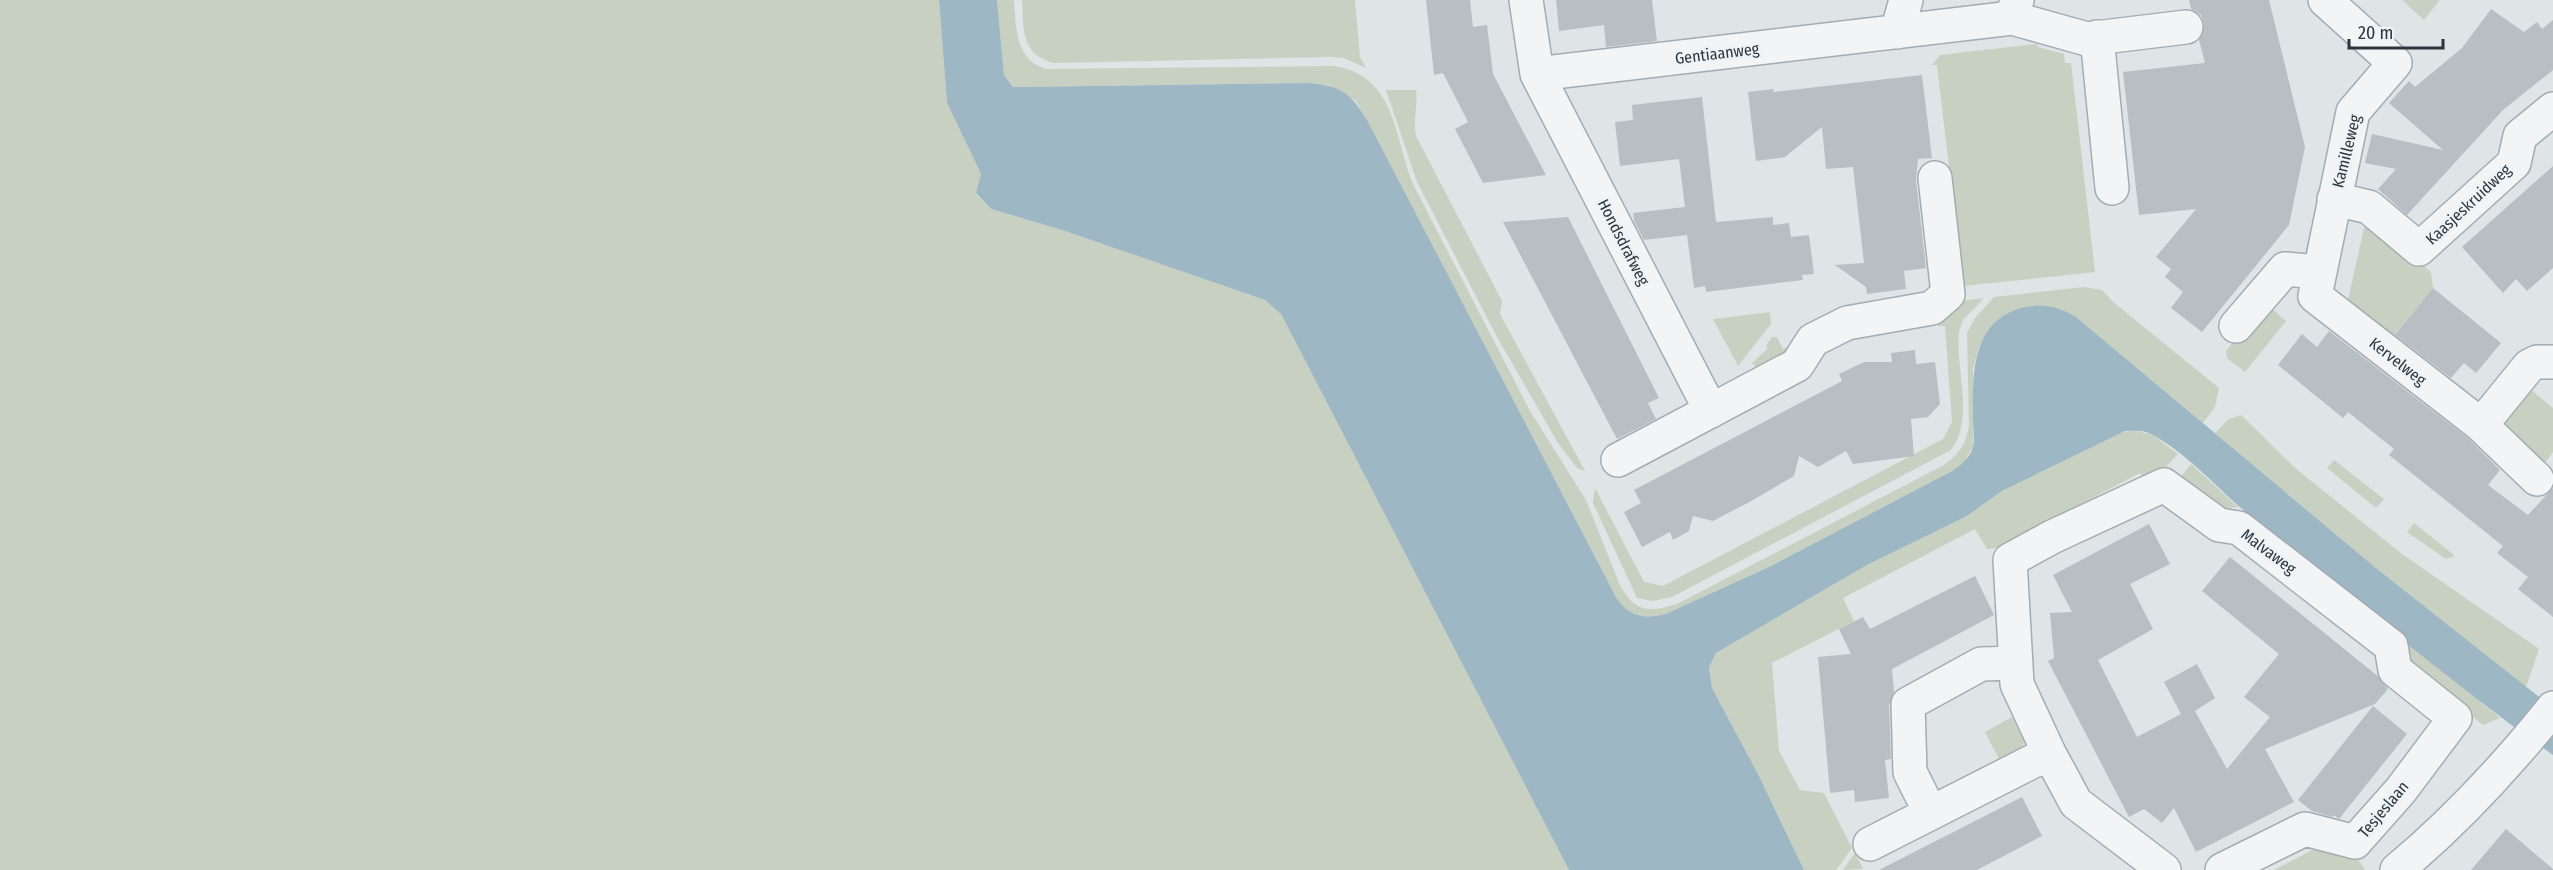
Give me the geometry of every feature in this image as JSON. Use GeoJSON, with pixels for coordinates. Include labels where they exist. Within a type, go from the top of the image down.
{"type":"FeatureCollection","features":[{"type":"Feature","properties":{"kind":"street","name":"Hondsdrafweg"},"geometry":{"type":"LineString","coordinates":[[1526,0],[1537,74],[1711,411]]}},
{"type":"Feature","properties":{"kind":"street"},"geometry":{"type":"LineString","coordinates":[[1897,32],[1905,0]]}},
{"type":"Feature","properties":{"kind":"street","name":"Kamilleweg"},"geometry":{"type":"LineString","coordinates":[[2317,284],[2353,112],[2395,63],[2325,0]]}},
{"type":"Feature","properties":{"kind":"street","name":"Gentiaanweg"},"geometry":{"type":"LineString","coordinates":[[1537,74],[1897,32],[2014,9],[2087,39],[2186,27]]}},
{"type":"Feature","properties":{"kind":"street"},"geometry":{"type":"LineString","coordinates":[[2097,37],[2112,188]]}},
{"type":"Feature","properties":{"kind":"street","name":"Kaasjeskruidweg"},"geometry":{"type":"LineString","coordinates":[[2334,199],[2369,207],[2419,249],[2514,163],[2520,136],[2553,109]]}},
{"type":"Feature","properties":{"kind":"street"},"geometry":{"type":"LineString","coordinates":[[1618,460],[1797,365],[1813,340],[1840,327],[1932,308],[1948,294],[1935,178]]}},
{"type":"Feature","properties":{"kind":"street"},"geometry":{"type":"LineString","coordinates":[[2236,327],[2285,269],[2317,284]]}},
{"type":"Feature","properties":{"kind":"street","name":"Kervelweg"},"geometry":{"type":"LineString","coordinates":[[2317,284],[2481,425],[2537,479]]}},
{"type":"Feature","properties":{"kind":"street"},"geometry":{"type":"LineString","coordinates":[[2481,425],[2529,366],[2537,362],[2553,362]]}},
{"type":"Feature","properties":{"kind":"street","name":"Malvaweg"},"geometry":{"type":"LineString","coordinates":[[2164,870],[2076,802],[2049,753],[2017,684],[2010,560],[2062,532],[2164,485],[2219,525],[2239,528],[2391,646],[2395,670],[2455,718]]}},
{"type":"Feature","properties":{"kind":"street"},"geometry":{"type":"LineString","coordinates":[[1930,812],[1910,772],[1908,704],[1981,664],[2016,663]]}},
{"type":"Feature","properties":{"kind":"street"},"geometry":{"type":"LineString","coordinates":[[2397,870],[2442,833],[2512,759],[2553,708]]}},
{"type":"Feature","properties":{"kind":"street","name":"Tesjeslaan"},"geometry":{"type":"LineString","coordinates":[[2222,870],[2305,829],[2355,842],[2401,790],[2455,718]]}},
{"type":"Feature","properties":{"kind":"street"},"geometry":{"type":"LineString","coordinates":[[1870,844],[2049,753]]}},
{"type":"Feature","properties":{"kind":"green space"},"geometry":{"type":"Polygon","coordinates":[[[0,0],[939,0],[947,103],[981,174],[976,194],[991,209],[1062,230],[1265,300],[1281,314],[1569,870],[0,870],[0,0]]]}},
{"type":"Feature","properties":{"kind":"green space"},"geometry":{"type":"Polygon","coordinates":[[[997,0],[1014,0],[1017,32],[1023,50],[1028,58],[1046,69],[1334,66],[1354,72],[1370,82],[1390,111],[1413,184],[1530,411],[1586,500],[1619,583],[1630,600],[1642,608],[1657,609],[1677,604],[1949,461],[1964,442],[1969,424],[1967,333],[1975,318],[1994,297],[2083,287],[2102,290],[2112,301],[2219,388],[2215,407],[2203,423],[2076,317],[2014,311],[1995,322],[1979,346],[1973,369],[1973,447],[1964,462],[1952,471],[1771,566],[1668,613],[1645,616],[1632,613],[1616,597],[1356,101],[1328,85],[1309,83],[1013,87],[1004,75],[997,0]]]}},
{"type":"Feature","properties":{"kind":"green space"},"geometry":{"type":"Polygon","coordinates":[[[1022,0],[1355,0],[1360,57],[1366,68],[1344,58],[1331,57],[1053,63],[1042,59],[1029,46],[1024,30],[1022,0]]]}},
{"type":"Feature","properties":{"kind":"green space"},"geometry":{"type":"Polygon","coordinates":[[[2402,0],[2440,0],[2424,20],[2402,0]]]}},
{"type":"Feature","properties":{"kind":"green space"},"geometry":{"type":"Polygon","coordinates":[[[2037,44],[2038,47],[2064,54],[2065,63],[2071,63],[2095,272],[1963,286],[1937,65],[1932,65],[1940,55],[2037,44]]]}},
{"type":"Feature","properties":{"kind":"green space"},"geometry":{"type":"Polygon","coordinates":[[[1386,90],[1416,90],[1416,136],[1502,301],[1500,314],[1585,471],[1577,468],[1558,443],[1497,337],[1417,182],[1386,90]]]}},
{"type":"Feature","properties":{"kind":"green space"},"geometry":{"type":"Polygon","coordinates":[[[2367,214],[2386,237],[2418,267],[2422,264],[2431,272],[2433,288],[2393,337],[2347,305],[2367,214]]]}},
{"type":"Feature","properties":{"kind":"green space"},"geometry":{"type":"Polygon","coordinates":[[[1984,298],[1963,320],[1959,332],[1962,423],[1951,450],[1672,597],[1653,601],[1637,598],[1593,503],[1595,488],[1644,582],[1663,586],[1943,439],[1952,422],[1945,326],[1938,326],[1937,320],[1960,301],[1984,298]]]}},
{"type":"Feature","properties":{"kind":"green space"},"geometry":{"type":"Polygon","coordinates":[[[2265,303],[2286,321],[2245,372],[2227,358],[2226,351],[2265,303]]]}},
{"type":"Feature","properties":{"kind":"green space"},"geometry":{"type":"Polygon","coordinates":[[[1770,312],[1771,324],[1738,366],[1713,319],[1770,312]]]}},
{"type":"Feature","properties":{"kind":"green space"},"geometry":{"type":"Polygon","coordinates":[[[1772,337],[1777,337],[1783,349],[1787,347],[1790,351],[1757,368],[1752,363],[1768,348],[1766,346],[1772,337]]]}},
{"type":"Feature","properties":{"kind":"green space"},"geometry":{"type":"Polygon","coordinates":[[[2530,389],[2553,408],[2553,452],[2541,468],[2495,432],[2530,389]]]}},
{"type":"Feature","properties":{"kind":"green space"},"geometry":{"type":"Polygon","coordinates":[[[2241,415],[2295,468],[2402,554],[2539,649],[2526,687],[2376,568],[2215,433],[2229,419],[2241,415]]]}},
{"type":"Feature","properties":{"kind":"green space"},"geometry":{"type":"Polygon","coordinates":[[[2134,430],[2153,435],[2178,454],[2161,472],[2144,481],[2140,473],[1997,548],[1987,549],[1975,529],[1843,598],[1854,621],[1772,663],[1779,751],[1800,790],[1824,793],[1852,848],[1836,870],[1804,870],[1758,774],[1712,688],[1709,667],[1716,653],[1867,565],[1967,516],[2002,491],[2119,433],[2134,430]]]}},
{"type":"Feature","properties":{"kind":"green space"},"geometry":{"type":"Polygon","coordinates":[[[2334,460],[2384,499],[2376,508],[2327,468],[2334,460]]]}},
{"type":"Feature","properties":{"kind":"green space"},"geometry":{"type":"Polygon","coordinates":[[[2191,464],[2238,507],[2220,509],[2179,479],[2191,464]]]}},
{"type":"Feature","properties":{"kind":"green space"},"geometry":{"type":"Polygon","coordinates":[[[2414,523],[2455,556],[2446,559],[2407,532],[2414,523]]]}},
{"type":"Feature","properties":{"kind":"green space"},"geometry":{"type":"Polygon","coordinates":[[[2406,641],[2500,718],[2483,725],[2406,663],[2406,641]]]}},
{"type":"Feature","properties":{"kind":"green space"},"geometry":{"type":"Polygon","coordinates":[[[2012,717],[2024,741],[2023,747],[1999,759],[1985,732],[2012,717]]]}},
{"type":"Feature","properties":{"kind":"green space"},"geometry":{"type":"Polygon","coordinates":[[[2320,846],[2357,858],[2365,870],[2274,870],[2320,846]]]}},
{"type":"Feature","properties":{"kind":"green space"},"geometry":{"type":"Polygon","coordinates":[[[1855,853],[1863,869],[1843,870],[1855,853]]]}},
{"type":"Feature","properties":{"kind":"water"},"geometry":{"type":"Polygon","coordinates":[[[939,0],[997,0],[1004,75],[1013,87],[1309,83],[1330,86],[1351,98],[1368,122],[1616,597],[1632,613],[1652,616],[1668,613],[1771,566],[1952,471],[1968,457],[1973,447],[1973,386],[1978,354],[1983,340],[1991,327],[2002,317],[2026,307],[2048,306],[2076,317],[2376,568],[2553,708],[2553,755],[2401,639],[2241,508],[2165,442],[2148,433],[2125,431],[2002,491],[1967,516],[1867,565],[1716,653],[1709,667],[1712,688],[1758,774],[1804,870],[1569,870],[1281,314],[1265,300],[1062,230],[991,209],[976,193],[981,174],[947,103],[939,0]]]}},
{"type":"Feature","properties":{"kind":"building"},"geometry":{"type":"Polygon","coordinates":[[[1426,0],[1470,0],[1473,27],[1487,25],[1493,74],[1546,175],[1483,183],[1455,129],[1468,122],[1443,73],[1434,75],[1426,0]]]}},
{"type":"Feature","properties":{"kind":"building"},"geometry":{"type":"Polygon","coordinates":[[[1556,0],[1652,0],[1657,41],[1606,47],[1604,25],[1559,31],[1556,0]]]}},
{"type":"Feature","properties":{"kind":"building"},"geometry":{"type":"Polygon","coordinates":[[[2189,0],[2269,0],[2305,147],[2289,225],[2202,332],[2171,308],[2183,292],[2165,277],[2171,269],[2156,257],[2196,209],[2139,215],[2123,72],[2205,63],[2199,40],[2204,24],[2201,15],[2191,9],[2189,0]]]}},
{"type":"Feature","properties":{"kind":"building"},"geometry":{"type":"Polygon","coordinates":[[[2491,9],[2524,32],[2537,22],[2542,29],[2553,20],[2553,70],[2503,110],[2407,215],[2378,189],[2396,169],[2365,163],[2372,134],[2443,150],[2389,103],[2409,81],[2415,87],[2462,48],[2491,9]]]}},
{"type":"Feature","properties":{"kind":"building"},"geometry":{"type":"Polygon","coordinates":[[[1922,75],[1932,158],[1918,159],[1916,180],[1926,268],[1904,271],[1906,289],[1867,294],[1866,287],[1835,265],[1864,263],[1853,167],[1826,169],[1822,127],[1785,157],[1756,161],[1748,92],[1773,89],[1774,92],[1922,75]]]}},
{"type":"Feature","properties":{"kind":"building"},"geometry":{"type":"Polygon","coordinates":[[[1702,97],[1716,222],[1773,217],[1773,225],[1789,223],[1791,237],[1809,235],[1814,274],[1802,275],[1803,280],[1706,292],[1705,286],[1694,288],[1687,235],[1644,240],[1634,221],[1633,213],[1685,207],[1679,159],[1620,166],[1615,122],[1633,120],[1632,105],[1702,97]]]}},
{"type":"Feature","properties":{"kind":"building"},"geometry":{"type":"Polygon","coordinates":[[[2553,166],[2553,268],[2527,291],[2516,279],[2503,293],[2462,247],[2553,166]]]}},
{"type":"Feature","properties":{"kind":"building"},"geometry":{"type":"Polygon","coordinates":[[[1568,217],[1659,398],[1648,403],[1656,419],[1617,439],[1503,222],[1568,217]]]}},
{"type":"Feature","properties":{"kind":"building"},"geometry":{"type":"Polygon","coordinates":[[[2433,288],[2501,343],[2476,373],[2464,363],[2451,378],[2395,335],[2433,288]]]}},
{"type":"Feature","properties":{"kind":"building"},"geometry":{"type":"Polygon","coordinates":[[[2329,331],[2469,439],[2500,470],[2488,485],[2528,515],[2553,488],[2553,617],[2518,589],[2528,577],[2497,553],[2503,546],[2389,455],[2394,449],[2348,412],[2343,418],[2278,365],[2302,334],[2317,347],[2329,331]]]}},
{"type":"Feature","properties":{"kind":"building"},"geometry":{"type":"Polygon","coordinates":[[[1915,350],[1916,364],[1935,362],[1940,404],[1928,417],[1911,419],[1914,456],[1853,464],[1846,451],[1818,467],[1799,456],[1794,476],[1753,500],[1713,521],[1693,516],[1689,531],[1673,540],[1670,532],[1642,547],[1624,512],[1641,503],[1634,490],[1842,381],[1839,374],[1864,362],[1892,362],[1891,353],[1915,350]]]}},
{"type":"Feature","properties":{"kind":"building"},"geometry":{"type":"Polygon","coordinates":[[[2149,524],[2170,564],[2130,584],[2153,629],[2098,660],[2137,737],[2181,714],[2164,682],[2197,664],[2215,698],[2195,711],[2227,769],[2270,717],[2244,697],[2279,654],[2202,591],[2230,557],[2379,677],[2388,689],[2375,704],[2265,749],[2294,802],[2196,852],[2174,808],[2162,823],[2144,809],[2129,817],[2048,661],[2054,658],[2050,613],[2072,612],[2053,575],[2149,524]]]}},
{"type":"Feature","properties":{"kind":"building"},"geometry":{"type":"Polygon","coordinates":[[[1975,576],[1994,615],[1892,669],[1894,692],[1889,705],[1891,759],[1885,760],[1889,798],[1855,802],[1854,790],[1830,793],[1818,657],[1851,654],[1839,629],[1863,617],[1870,629],[1975,576]]]}},
{"type":"Feature","properties":{"kind":"building"},"geometry":{"type":"Polygon","coordinates":[[[2373,706],[2407,734],[2339,819],[2334,815],[2332,817],[2312,811],[2298,800],[2373,706]]]}},
{"type":"Feature","properties":{"kind":"building"},"geometry":{"type":"Polygon","coordinates":[[[2022,797],[2042,836],[1977,870],[1879,870],[2022,797]]]}},
{"type":"Feature","properties":{"kind":"building"},"geometry":{"type":"Polygon","coordinates":[[[2506,829],[2553,869],[2553,870],[2471,870],[2506,829]]]}}]}
